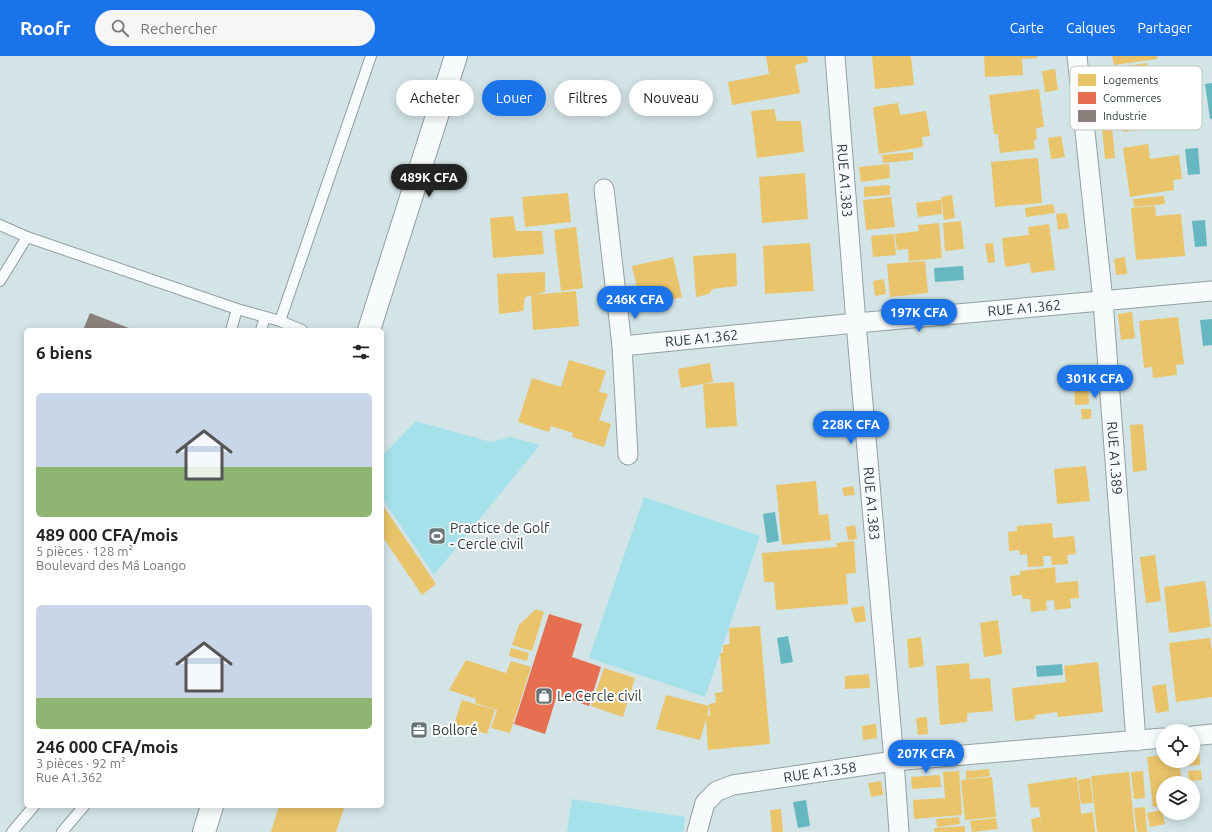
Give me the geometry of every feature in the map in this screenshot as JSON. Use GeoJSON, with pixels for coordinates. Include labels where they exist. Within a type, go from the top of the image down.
{"type":"FeatureCollection","features":[{"type":"Feature","properties":{"kind":"street"},"geometry":{"type":"LineString","coordinates":[[370,328],[456,56]]}},
{"type":"Feature","properties":{"kind":"street","name":"RUE A1.383"},"geometry":{"type":"LineString","coordinates":[[835,56],[899,832]]}},
{"type":"Feature","properties":{"kind":"street","name":"RUE A1.389"},"geometry":{"type":"LineString","coordinates":[[1077,56],[1078,66]]}},
{"type":"Feature","properties":{"kind":"street","name":"RUE A1.389"},"geometry":{"type":"LineString","coordinates":[[1085,130],[1103,300],[1136,741]]}},
{"type":"Feature","properties":{"kind":"street"},"geometry":{"type":"LineString","coordinates":[[604,189],[622,346],[628,455]]}},
{"type":"Feature","properties":{"kind":"street","name":"RUE A1.362"},"geometry":{"type":"LineString","coordinates":[[622,346],[1212,290]]}},
{"type":"Feature","properties":{"kind":"street"},"geometry":{"type":"LineString","coordinates":[[1200,735],[1212,734]]}},
{"type":"Feature","properties":{"kind":"street","name":"RUE A1.358"},"geometry":{"type":"LineString","coordinates":[[697,832],[705,802],[717,791],[733,785],[894,761],[1156,739]]}},
{"type":"Feature","properties":{"kind":"street"},"geometry":{"type":"LineString","coordinates":[[204,832],[211,808]]}},
{"type":"Feature","properties":{"kind":"lane"},"geometry":{"type":"LineString","coordinates":[[280,321],[371,56]]}},
{"type":"Feature","properties":{"kind":"lane"},"geometry":{"type":"LineString","coordinates":[[0,225],[27,237],[297,328]]}},
{"type":"Feature","properties":{"kind":"lane"},"geometry":{"type":"LineString","coordinates":[[0,281],[27,237]]}},
{"type":"Feature","properties":{"kind":"lane"},"geometry":{"type":"LineString","coordinates":[[232,328],[237,309]]}},
{"type":"Feature","properties":{"kind":"lane"},"geometry":{"type":"LineString","coordinates":[[262,328],[265,317]]}},
{"type":"Feature","properties":{"kind":"lane"},"geometry":{"type":"LineString","coordinates":[[12,832],[32,808]]}},
{"type":"Feature","properties":{"kind":"lane"},"geometry":{"type":"LineString","coordinates":[[62,832],[82,808]]}},
{"type":"Feature","properties":{"kind":"shaded area"},"geometry":{"type":"Polygon","coordinates":[[[1212,83],[1212,119],[1210,119],[1205,84],[1212,83]]]}},
{"type":"Feature","properties":{"kind":"shaded area"},"geometry":{"type":"Polygon","coordinates":[[[1198,148],[1200,174],[1188,175],[1185,149],[1198,148]]]}},
{"type":"Feature","properties":{"kind":"shaded area"},"geometry":{"type":"Polygon","coordinates":[[[1205,220],[1207,246],[1195,247],[1192,221],[1205,220]]]}},
{"type":"Feature","properties":{"kind":"shaded area"},"geometry":{"type":"Polygon","coordinates":[[[963,266],[964,280],[935,282],[934,268],[963,266]]]}},
{"type":"Feature","properties":{"kind":"shaded area"},"geometry":{"type":"Polygon","coordinates":[[[1212,319],[1212,345],[1203,346],[1200,320],[1212,319]]]}},
{"type":"Feature","properties":{"kind":"shaded area","name":"Practice de Golf - Cercle civil"},"geometry":{"type":"Polygon","coordinates":[[[416,421],[491,442],[511,437],[540,445],[434,575],[384,501],[384,454],[416,421]]]}},
{"type":"Feature","properties":{"kind":"shaded area"},"geometry":{"type":"Polygon","coordinates":[[[644,497],[760,536],[705,697],[589,658],[644,497]]]}},
{"type":"Feature","properties":{"kind":"shaded area"},"geometry":{"type":"Polygon","coordinates":[[[775,512],[779,541],[767,543],[763,514],[775,512]]]}},
{"type":"Feature","properties":{"kind":"shaded area"},"geometry":{"type":"Polygon","coordinates":[[[788,636],[793,662],[781,664],[777,638],[788,636]]]}},
{"type":"Feature","properties":{"kind":"shaded area"},"geometry":{"type":"Polygon","coordinates":[[[1062,664],[1063,675],[1037,677],[1036,666],[1062,664]]]}},
{"type":"Feature","properties":{"kind":"shaded area"},"geometry":{"type":"Polygon","coordinates":[[[572,799],[685,817],[683,832],[567,832],[572,799]]]}},
{"type":"Feature","properties":{"kind":"shaded area"},"geometry":{"type":"Polygon","coordinates":[[[806,800],[810,826],[798,828],[793,802],[806,800]]]}},
{"type":"Feature","properties":{"kind":"building: Logements"},"geometry":{"type":"Polygon","coordinates":[[[766,56],[807,56],[808,62],[795,65],[800,93],[732,105],[728,82],[769,74],[766,56]]]}},
{"type":"Feature","properties":{"kind":"building: Logements"},"geometry":{"type":"Polygon","coordinates":[[[872,56],[911,56],[914,85],[875,89],[872,56]]]}},
{"type":"Feature","properties":{"kind":"building: Logements"},"geometry":{"type":"Polygon","coordinates":[[[984,56],[1037,56],[1037,58],[1022,59],[1023,75],[985,77],[984,56]]]}},
{"type":"Feature","properties":{"kind":"building: Logements"},"geometry":{"type":"Polygon","coordinates":[[[1112,56],[1157,56],[1157,59],[1114,65],[1112,56]]]}},
{"type":"Feature","properties":{"kind":"building: Logements"},"geometry":{"type":"Polygon","coordinates":[[[1147,63],[1147,66],[1127,66],[1147,63]]]}},
{"type":"Feature","properties":{"kind":"building: Logements"},"geometry":{"type":"Polygon","coordinates":[[[1055,69],[1058,90],[1045,92],[1042,71],[1055,69]]]}},
{"type":"Feature","properties":{"kind":"building: Logements"},"geometry":{"type":"Polygon","coordinates":[[[1039,89],[1044,127],[1036,128],[1037,139],[1034,140],[1035,149],[1000,153],[998,134],[994,134],[989,95],[1039,89]]]}},
{"type":"Feature","properties":{"kind":"building: Logements"},"geometry":{"type":"Polygon","coordinates":[[[898,103],[900,115],[926,111],[930,136],[922,137],[923,147],[879,154],[873,107],[898,103]]]}},
{"type":"Feature","properties":{"kind":"building: Logements"},"geometry":{"type":"Polygon","coordinates":[[[774,109],[777,121],[801,121],[804,152],[757,158],[751,111],[774,109]]]}},
{"type":"Feature","properties":{"kind":"building: Logements"},"geometry":{"type":"Polygon","coordinates":[[[1102,130],[1112,130],[1115,158],[1105,159],[1102,130]]]}},
{"type":"Feature","properties":{"kind":"building: Logements"},"geometry":{"type":"Polygon","coordinates":[[[1123,130],[1140,130],[1123,132],[1123,130]]]}},
{"type":"Feature","properties":{"kind":"building: Logements"},"geometry":{"type":"Polygon","coordinates":[[[1061,136],[1065,157],[1051,159],[1048,138],[1061,136]]]}},
{"type":"Feature","properties":{"kind":"building: Logements"},"geometry":{"type":"Polygon","coordinates":[[[1148,144],[1150,159],[1179,155],[1182,179],[1173,180],[1174,190],[1130,197],[1123,148],[1148,144]]]}},
{"type":"Feature","properties":{"kind":"building: Logements"},"geometry":{"type":"Polygon","coordinates":[[[913,152],[913,160],[883,163],[882,155],[913,152]]]}},
{"type":"Feature","properties":{"kind":"building: Logements"},"geometry":{"type":"Polygon","coordinates":[[[1038,158],[1042,203],[995,207],[991,162],[1038,158]]]}},
{"type":"Feature","properties":{"kind":"building: Logements"},"geometry":{"type":"Polygon","coordinates":[[[889,164],[890,178],[861,182],[859,167],[889,164]]]}},
{"type":"Feature","properties":{"kind":"building: Logements"},"geometry":{"type":"Polygon","coordinates":[[[805,173],[808,219],[762,223],[759,177],[805,173]]]}},
{"type":"Feature","properties":{"kind":"building: Logements"},"geometry":{"type":"Polygon","coordinates":[[[890,185],[890,195],[864,197],[864,187],[890,185]]]}},
{"type":"Feature","properties":{"kind":"building: Logements"},"geometry":{"type":"Polygon","coordinates":[[[568,193],[571,222],[525,227],[522,197],[568,193]]]}},
{"type":"Feature","properties":{"kind":"building: Logements"},"geometry":{"type":"Polygon","coordinates":[[[952,195],[955,218],[944,220],[941,197],[952,195]]]}},
{"type":"Feature","properties":{"kind":"building: Logements"},"geometry":{"type":"Polygon","coordinates":[[[1164,196],[1165,204],[1134,207],[1133,199],[1164,196]]]}},
{"type":"Feature","properties":{"kind":"building: Logements"},"geometry":{"type":"Polygon","coordinates":[[[891,197],[895,227],[866,230],[863,200],[891,197]]]}},
{"type":"Feature","properties":{"kind":"building: Logements"},"geometry":{"type":"Polygon","coordinates":[[[941,200],[942,214],[918,217],[916,203],[941,200]]]}},
{"type":"Feature","properties":{"kind":"building: Logements"},"geometry":{"type":"Polygon","coordinates":[[[1053,204],[1055,213],[1026,217],[1025,208],[1053,204]]]}},
{"type":"Feature","properties":{"kind":"building: Logements"},"geometry":{"type":"Polygon","coordinates":[[[1155,206],[1156,216],[1181,214],[1185,256],[1136,260],[1131,208],[1155,206]]]}},
{"type":"Feature","properties":{"kind":"building: Logements"},"geometry":{"type":"Polygon","coordinates":[[[1067,213],[1069,228],[1058,230],[1056,214],[1067,213]]]}},
{"type":"Feature","properties":{"kind":"building: Logements"},"geometry":{"type":"Polygon","coordinates":[[[513,216],[516,231],[542,231],[544,254],[493,258],[490,218],[513,216]]]}},
{"type":"Feature","properties":{"kind":"building: Logements"},"geometry":{"type":"Polygon","coordinates":[[[961,221],[964,249],[945,251],[943,223],[961,221]]]}},
{"type":"Feature","properties":{"kind":"building: Logements"},"geometry":{"type":"Polygon","coordinates":[[[939,223],[942,258],[909,261],[908,249],[897,250],[895,234],[919,231],[918,225],[939,223]]]}},
{"type":"Feature","properties":{"kind":"building: Logements"},"geometry":{"type":"Polygon","coordinates":[[[1049,224],[1055,270],[1031,273],[1030,263],[1005,267],[1002,238],[1029,235],[1028,227],[1049,224]]]}},
{"type":"Feature","properties":{"kind":"building: Logements"},"geometry":{"type":"Polygon","coordinates":[[[576,227],[583,288],[561,291],[554,230],[576,227]]]}},
{"type":"Feature","properties":{"kind":"building: Logements"},"geometry":{"type":"Polygon","coordinates":[[[894,234],[896,255],[873,257],[871,236],[894,234]]]}},
{"type":"Feature","properties":{"kind":"building: Logements"},"geometry":{"type":"Polygon","coordinates":[[[810,243],[814,291],[765,294],[763,246],[810,243]]]}},
{"type":"Feature","properties":{"kind":"building: Logements"},"geometry":{"type":"Polygon","coordinates":[[[993,243],[995,262],[988,263],[985,244],[993,243]]]}},
{"type":"Feature","properties":{"kind":"building: Logements"},"geometry":{"type":"Polygon","coordinates":[[[736,253],[737,286],[712,289],[709,294],[696,297],[693,256],[736,253]]]}},
{"type":"Feature","properties":{"kind":"building: Logements"},"geometry":{"type":"Polygon","coordinates":[[[673,257],[682,297],[671,300],[664,292],[639,297],[632,266],[673,257]]]}},
{"type":"Feature","properties":{"kind":"building: Logements"},"geometry":{"type":"Polygon","coordinates":[[[1125,257],[1127,274],[1116,275],[1114,259],[1125,257]]]}},
{"type":"Feature","properties":{"kind":"building: Logements"},"geometry":{"type":"Polygon","coordinates":[[[925,261],[928,293],[890,297],[887,264],[925,261]]]}},
{"type":"Feature","properties":{"kind":"building: Logements"},"geometry":{"type":"Polygon","coordinates":[[[545,272],[545,292],[525,297],[523,311],[499,314],[497,274],[545,272]]]}},
{"type":"Feature","properties":{"kind":"building: Logements"},"geometry":{"type":"Polygon","coordinates":[[[884,279],[886,294],[875,296],[873,281],[884,279]]]}},
{"type":"Feature","properties":{"kind":"building: Logements"},"geometry":{"type":"Polygon","coordinates":[[[576,291],[579,326],[533,330],[531,295],[576,291]]]}},
{"type":"Feature","properties":{"kind":"building: Logements"},"geometry":{"type":"Polygon","coordinates":[[[1132,312],[1135,338],[1121,340],[1118,314],[1132,312]]]}},
{"type":"Feature","properties":{"kind":"building: Logements"},"geometry":{"type":"Polygon","coordinates":[[[1178,317],[1184,364],[1176,365],[1177,375],[1153,378],[1152,367],[1144,368],[1139,321],[1178,317]]]}},
{"type":"Feature","properties":{"kind":"building: Logements"},"geometry":{"type":"Polygon","coordinates":[[[569,360],[606,371],[599,392],[608,394],[599,420],[611,424],[604,447],[572,437],[573,433],[551,426],[549,432],[518,422],[532,378],[561,387],[569,360]]]}},
{"type":"Feature","properties":{"kind":"building: Logements"},"geometry":{"type":"Polygon","coordinates":[[[710,363],[713,382],[681,388],[678,369],[710,363]]]}},
{"type":"Feature","properties":{"kind":"building: Logements"},"geometry":{"type":"Polygon","coordinates":[[[734,382],[737,426],[706,428],[703,384],[734,382]]]}},
{"type":"Feature","properties":{"kind":"building: Logements"},"geometry":{"type":"Polygon","coordinates":[[[1088,384],[1089,404],[1075,405],[1074,385],[1088,384]]]}},
{"type":"Feature","properties":{"kind":"building: Logements"},"geometry":{"type":"Polygon","coordinates":[[[1081,409],[1091,409],[1091,419],[1082,419],[1081,409]]]}},
{"type":"Feature","properties":{"kind":"building: Logements"},"geometry":{"type":"Polygon","coordinates":[[[1143,424],[1147,470],[1133,472],[1130,425],[1143,424]]]}},
{"type":"Feature","properties":{"kind":"building: Logements"},"geometry":{"type":"Polygon","coordinates":[[[1086,466],[1090,501],[1057,504],[1054,469],[1086,466]]]}},
{"type":"Feature","properties":{"kind":"building: Logements"},"geometry":{"type":"Polygon","coordinates":[[[816,481],[819,515],[828,514],[831,540],[782,545],[776,485],[816,481]]]}},
{"type":"Feature","properties":{"kind":"building: Logements"},"geometry":{"type":"Polygon","coordinates":[[[853,486],[855,495],[844,496],[842,488],[853,486]]]}},
{"type":"Feature","properties":{"kind":"building: Logements"},"geometry":{"type":"Polygon","coordinates":[[[384,507],[436,584],[422,595],[384,539],[384,507]]]}},
{"type":"Feature","properties":{"kind":"building: Logements"},"geometry":{"type":"Polygon","coordinates":[[[1052,523],[1053,538],[1074,536],[1076,554],[1067,555],[1068,564],[1052,565],[1051,556],[1043,556],[1044,566],[1028,567],[1027,554],[1020,555],[1019,550],[1009,551],[1008,532],[1017,531],[1017,526],[1052,523]]]}},
{"type":"Feature","properties":{"kind":"building: Logements"},"geometry":{"type":"Polygon","coordinates":[[[855,525],[857,539],[848,540],[846,527],[855,525]]]}},
{"type":"Feature","properties":{"kind":"building: Logements"},"geometry":{"type":"Polygon","coordinates":[[[854,541],[856,573],[846,574],[848,604],[776,610],[774,582],[764,582],[762,553],[837,547],[836,543],[854,541]]]}},
{"type":"Feature","properties":{"kind":"building: Logements"},"geometry":{"type":"Polygon","coordinates":[[[1155,555],[1161,601],[1146,603],[1140,557],[1155,555]]]}},
{"type":"Feature","properties":{"kind":"building: Logements"},"geometry":{"type":"Polygon","coordinates":[[[1055,567],[1056,583],[1078,581],[1079,598],[1070,599],[1071,608],[1055,610],[1054,600],[1046,601],[1047,610],[1031,612],[1030,599],[1023,599],[1022,595],[1012,596],[1010,576],[1020,575],[1020,571],[1055,567]]]}},
{"type":"Feature","properties":{"kind":"building: Logements"},"geometry":{"type":"Polygon","coordinates":[[[1205,581],[1211,627],[1169,633],[1164,587],[1205,581]]]}},
{"type":"Feature","properties":{"kind":"building: Logements"},"geometry":{"type":"Polygon","coordinates":[[[864,606],[866,621],[855,623],[851,608],[864,606]]]}},
{"type":"Feature","properties":{"kind":"building: Logements"},"geometry":{"type":"Polygon","coordinates":[[[536,609],[544,612],[532,651],[512,645],[519,625],[536,609]]]}},
{"type":"Feature","properties":{"kind":"building: Logements"},"geometry":{"type":"Polygon","coordinates":[[[998,620],[1002,654],[984,657],[980,623],[998,620]]]}},
{"type":"Feature","properties":{"kind":"building: Logements"},"geometry":{"type":"Polygon","coordinates":[[[760,626],[770,744],[708,750],[706,719],[700,740],[656,729],[666,695],[709,706],[707,716],[710,715],[709,704],[716,703],[715,693],[723,692],[720,653],[723,653],[723,645],[730,644],[729,628],[760,626]]]}},
{"type":"Feature","properties":{"kind":"building: Logements"},"geometry":{"type":"Polygon","coordinates":[[[921,637],[924,666],[909,668],[907,639],[921,637]]]}},
{"type":"Feature","properties":{"kind":"building: Logements"},"geometry":{"type":"Polygon","coordinates":[[[1210,638],[1212,652],[1212,697],[1176,702],[1169,643],[1210,638]]]}},
{"type":"Feature","properties":{"kind":"building: Logements"},"geometry":{"type":"Polygon","coordinates":[[[511,648],[529,653],[527,661],[509,656],[511,648]]]}},
{"type":"Feature","properties":{"kind":"building: Logements"},"geometry":{"type":"Polygon","coordinates":[[[466,660],[506,673],[511,661],[531,667],[510,733],[491,728],[497,710],[475,703],[476,699],[449,690],[466,660]]]}},
{"type":"Feature","properties":{"kind":"building: Logements"},"geometry":{"type":"Polygon","coordinates":[[[1098,662],[1103,712],[1058,717],[1057,712],[1035,715],[1035,719],[1015,721],[1012,688],[1066,682],[1064,666],[1098,662]]]}},
{"type":"Feature","properties":{"kind":"building: Logements"},"geometry":{"type":"Polygon","coordinates":[[[969,663],[970,679],[990,678],[993,711],[967,713],[967,722],[940,725],[936,666],[969,663]]]}},
{"type":"Feature","properties":{"kind":"building: Logements"},"geometry":{"type":"Polygon","coordinates":[[[604,668],[635,678],[623,717],[591,706],[604,668]]]}},
{"type":"Feature","properties":{"kind":"building: Logements"},"geometry":{"type":"Polygon","coordinates":[[[869,674],[870,688],[845,689],[845,676],[869,674]]]}},
{"type":"Feature","properties":{"kind":"building: Logements"},"geometry":{"type":"Polygon","coordinates":[[[1166,684],[1169,711],[1156,713],[1152,686],[1166,684]]]}},
{"type":"Feature","properties":{"kind":"building: Logements"},"geometry":{"type":"Polygon","coordinates":[[[462,700],[495,710],[487,734],[454,724],[462,700]]]}},
{"type":"Feature","properties":{"kind":"building: Logements"},"geometry":{"type":"Polygon","coordinates":[[[927,717],[928,734],[918,735],[916,718],[927,717]]]}},
{"type":"Feature","properties":{"kind":"building: Logements"},"geometry":{"type":"Polygon","coordinates":[[[876,724],[877,738],[863,740],[862,726],[876,724]]]}},
{"type":"Feature","properties":{"kind":"building: Logements"},"geometry":{"type":"Polygon","coordinates":[[[1156,756],[1156,768],[1180,768],[1181,776],[1156,776],[1156,807],[1153,807],[1147,757],[1156,756]]]}},
{"type":"Feature","properties":{"kind":"building: Logements"},"geometry":{"type":"Polygon","coordinates":[[[989,769],[990,776],[966,779],[966,771],[989,769]]]}},
{"type":"Feature","properties":{"kind":"building: Logements"},"geometry":{"type":"Polygon","coordinates":[[[1201,770],[1202,780],[1200,780],[1200,776],[1188,776],[1188,771],[1201,770]]]}},
{"type":"Feature","properties":{"kind":"building: Logements"},"geometry":{"type":"Polygon","coordinates":[[[959,771],[962,815],[914,819],[913,800],[945,798],[943,772],[959,771]]]}},
{"type":"Feature","properties":{"kind":"building: Logements"},"geometry":{"type":"Polygon","coordinates":[[[1143,771],[1145,798],[1134,799],[1131,772],[1143,771]]]}},
{"type":"Feature","properties":{"kind":"building: Logements"},"geometry":{"type":"Polygon","coordinates":[[[1129,772],[1135,832],[1097,832],[1091,776],[1129,772]]]}},
{"type":"Feature","properties":{"kind":"building: Logements"},"geometry":{"type":"Polygon","coordinates":[[[940,775],[941,787],[912,789],[911,777],[940,775]]]}},
{"type":"Feature","properties":{"kind":"building: Logements"},"geometry":{"type":"Polygon","coordinates":[[[992,777],[996,817],[965,820],[961,780],[992,777]]]}},
{"type":"Feature","properties":{"kind":"building: Logements"},"geometry":{"type":"Polygon","coordinates":[[[1077,777],[1083,832],[1042,832],[1039,807],[1031,808],[1028,784],[1077,777]]]}},
{"type":"Feature","properties":{"kind":"building: Logements"},"geometry":{"type":"Polygon","coordinates":[[[1090,778],[1093,803],[1081,804],[1078,780],[1090,778]]]}},
{"type":"Feature","properties":{"kind":"building: Logements"},"geometry":{"type":"Polygon","coordinates":[[[881,781],[883,795],[871,797],[868,783],[881,781]]]}},
{"type":"Feature","properties":{"kind":"building: Logements"},"geometry":{"type":"Polygon","coordinates":[[[1145,807],[1147,832],[1137,832],[1134,808],[1145,807]]]}},
{"type":"Feature","properties":{"kind":"building: Logements"},"geometry":{"type":"Polygon","coordinates":[[[278,808],[344,808],[336,832],[271,832],[278,808]]]}},
{"type":"Feature","properties":{"kind":"building: Logements"},"geometry":{"type":"Polygon","coordinates":[[[781,809],[783,832],[772,832],[770,810],[781,809]]]}},
{"type":"Feature","properties":{"kind":"building: Logements"},"geometry":{"type":"Polygon","coordinates":[[[1156,811],[1156,820],[1164,820],[1165,824],[1150,827],[1147,813],[1156,811]]]}},
{"type":"Feature","properties":{"kind":"building: Logements"},"geometry":{"type":"Polygon","coordinates":[[[1093,812],[1095,832],[1083,832],[1081,814],[1093,812]]]}},
{"type":"Feature","properties":{"kind":"building: Logements"},"geometry":{"type":"Polygon","coordinates":[[[959,817],[960,824],[937,827],[936,819],[959,817]]]}},
{"type":"Feature","properties":{"kind":"building: Logements"},"geometry":{"type":"Polygon","coordinates":[[[1040,817],[1042,832],[1033,832],[1031,819],[1040,817]]]}},
{"type":"Feature","properties":{"kind":"building: Logements"},"geometry":{"type":"Polygon","coordinates":[[[996,818],[998,829],[972,832],[970,821],[996,818]]]}},
{"type":"Feature","properties":{"kind":"building: Logements"},"geometry":{"type":"Polygon","coordinates":[[[965,826],[965,832],[934,832],[934,828],[965,826]]]}},
{"type":"Feature","properties":{"kind":"building: Commerces"},"geometry":{"type":"Polygon","coordinates":[[[549,614],[582,624],[572,657],[601,667],[589,706],[557,695],[545,734],[514,724],[549,614]]]}},
{"type":"Feature","properties":{"kind":"building: Industrie"},"geometry":{"type":"Polygon","coordinates":[[[90,313],[129,328],[84,328],[90,313]]]}},
{"type":"Feature","properties":{"kind":"place","name":"Practice de Golf - Cercle civil"},"geometry":{"type":"Point","coordinates":[437,536]}},
{"type":"Feature","properties":{"kind":"place","name":"Le Cercle civil"},"geometry":{"type":"Point","coordinates":[544,696]}},
{"type":"Feature","properties":{"kind":"place","name":"Bolloré"},"geometry":{"type":"Point","coordinates":[419,730]}}]}
